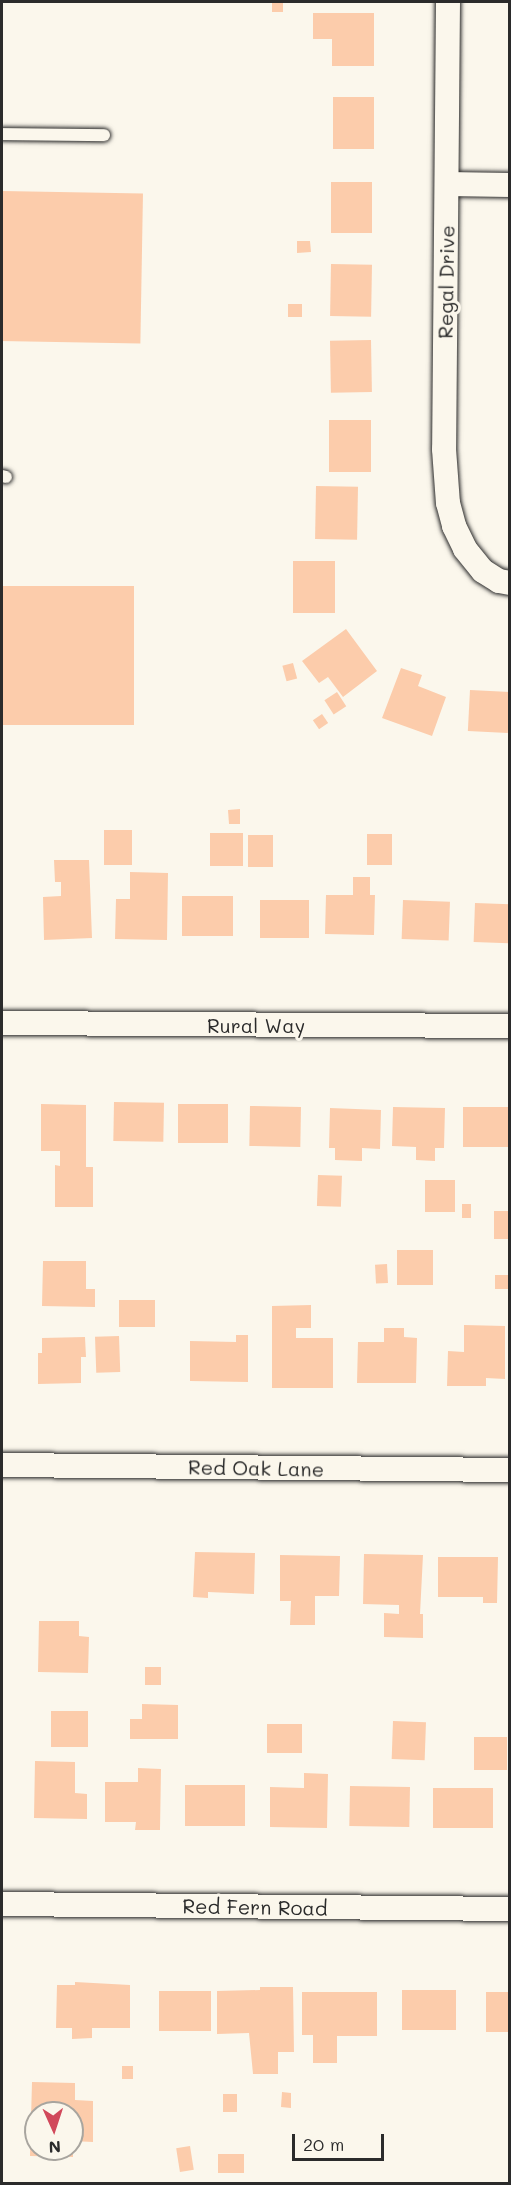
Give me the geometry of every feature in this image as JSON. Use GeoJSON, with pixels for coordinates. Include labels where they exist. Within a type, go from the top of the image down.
{"type":"FeatureCollection","features":[{"type":"Feature","properties":{"kind":"street","name":"Regal Drive"},"geometry":{"type":"LineString","coordinates":[[448,2],[444,448],[448,503],[454,526],[471,556],[483,571],[499,581],[510,582]]}},
{"type":"Feature","properties":{"kind":"street"},"geometry":{"type":"LineString","coordinates":[[447,184],[510,185]]}},
{"type":"Feature","properties":{"kind":"street","name":"Rural Way"},"geometry":{"type":"LineString","coordinates":[[2,1023],[510,1026]]}},
{"type":"Feature","properties":{"kind":"street","name":"Red Oak Lane"},"geometry":{"type":"LineString","coordinates":[[2,1465],[510,1470]]}},
{"type":"Feature","properties":{"kind":"street","name":"Red Fern Road"},"geometry":{"type":"LineString","coordinates":[[2,1904],[510,1909]]}},
{"type":"Feature","properties":{"kind":"lane"},"geometry":{"type":"LineString","coordinates":[[2,134],[104,135]]}},
{"type":"Feature","properties":{"kind":"building"},"geometry":{"type":"Polygon","coordinates":[[[272,2],[283,2],[283,12],[272,12],[272,2]]]}},
{"type":"Feature","properties":{"kind":"building"},"geometry":{"type":"Polygon","coordinates":[[[313,13],[374,13],[374,66],[332,66],[332,39],[313,39],[313,13]]]}},
{"type":"Feature","properties":{"kind":"building"},"geometry":{"type":"Polygon","coordinates":[[[333,97],[374,97],[374,149],[333,149],[333,97]]]}},
{"type":"Feature","properties":{"kind":"building"},"geometry":{"type":"Polygon","coordinates":[[[331,182],[372,182],[372,233],[331,233],[331,182]]]}},
{"type":"Feature","properties":{"kind":"building"},"geometry":{"type":"Polygon","coordinates":[[[2,191],[143,193],[140,343],[2,341],[2,191]]]}},
{"type":"Feature","properties":{"kind":"building"},"geometry":{"type":"Polygon","coordinates":[[[297,241],[310,241],[311,252],[297,253],[297,241]]]}},
{"type":"Feature","properties":{"kind":"building"},"geometry":{"type":"Polygon","coordinates":[[[331,264],[372,265],[371,317],[330,316],[331,264]]]}},
{"type":"Feature","properties":{"kind":"building"},"geometry":{"type":"Polygon","coordinates":[[[288,304],[302,304],[302,317],[288,317],[288,304]]]}},
{"type":"Feature","properties":{"kind":"building"},"geometry":{"type":"Polygon","coordinates":[[[371,340],[372,392],[331,393],[330,341],[371,340]]]}},
{"type":"Feature","properties":{"kind":"building"},"geometry":{"type":"Polygon","coordinates":[[[329,420],[371,420],[371,472],[329,472],[329,420]]]}},
{"type":"Feature","properties":{"kind":"building"},"geometry":{"type":"Polygon","coordinates":[[[316,486],[358,487],[357,540],[315,539],[316,486]]]}},
{"type":"Feature","properties":{"kind":"building"},"geometry":{"type":"Polygon","coordinates":[[[293,561],[335,561],[335,613],[293,613],[293,561]]]}},
{"type":"Feature","properties":{"kind":"building"},"geometry":{"type":"Polygon","coordinates":[[[2,586],[134,586],[134,725],[2,725],[2,586]]]}},
{"type":"Feature","properties":{"kind":"building"},"geometry":{"type":"Polygon","coordinates":[[[346,629],[377,671],[343,697],[328,677],[319,683],[302,661],[346,629]]]}},
{"type":"Feature","properties":{"kind":"building"},"geometry":{"type":"Polygon","coordinates":[[[293,663],[297,678],[287,681],[282,666],[293,663]]]}},
{"type":"Feature","properties":{"kind":"building"},"geometry":{"type":"Polygon","coordinates":[[[401,668],[422,675],[418,686],[446,697],[432,736],[382,718],[401,668]]]}},
{"type":"Feature","properties":{"kind":"building"},"geometry":{"type":"Polygon","coordinates":[[[470,690],[510,692],[508,733],[468,731],[470,690]]]}},
{"type":"Feature","properties":{"kind":"building"},"geometry":{"type":"Polygon","coordinates":[[[337,692],[346,706],[334,714],[324,700],[337,692]]]}},
{"type":"Feature","properties":{"kind":"building"},"geometry":{"type":"Polygon","coordinates":[[[322,714],[328,723],[319,729],[313,720],[322,714]]]}},
{"type":"Feature","properties":{"kind":"building"},"geometry":{"type":"Polygon","coordinates":[[[240,809],[240,824],[229,824],[228,810],[240,809]]]}},
{"type":"Feature","properties":{"kind":"building"},"geometry":{"type":"Polygon","coordinates":[[[104,830],[132,830],[132,865],[104,865],[104,830]]]}},
{"type":"Feature","properties":{"kind":"building"},"geometry":{"type":"Polygon","coordinates":[[[210,833],[243,833],[243,866],[210,866],[210,833]]]}},
{"type":"Feature","properties":{"kind":"building"},"geometry":{"type":"Polygon","coordinates":[[[367,834],[392,834],[392,865],[367,865],[367,834]]]}},
{"type":"Feature","properties":{"kind":"building"},"geometry":{"type":"Polygon","coordinates":[[[248,835],[273,835],[273,867],[248,867],[248,835]]]}},
{"type":"Feature","properties":{"kind":"building"},"geometry":{"type":"Polygon","coordinates":[[[54,860],[89,860],[92,938],[44,940],[43,897],[61,896],[61,882],[55,882],[54,860]]]}},
{"type":"Feature","properties":{"kind":"building"},"geometry":{"type":"Polygon","coordinates":[[[130,872],[168,873],[167,940],[115,939],[116,899],[130,899],[130,872]]]}},
{"type":"Feature","properties":{"kind":"building"},"geometry":{"type":"Polygon","coordinates":[[[353,877],[370,877],[370,895],[375,895],[374,935],[325,934],[326,895],[353,895],[353,877]]]}},
{"type":"Feature","properties":{"kind":"building"},"geometry":{"type":"Polygon","coordinates":[[[182,896],[233,896],[233,936],[182,936],[182,896]]]}},
{"type":"Feature","properties":{"kind":"building"},"geometry":{"type":"Polygon","coordinates":[[[260,900],[309,900],[309,938],[260,938],[260,900]]]}},
{"type":"Feature","properties":{"kind":"building"},"geometry":{"type":"Polygon","coordinates":[[[403,900],[450,902],[449,941],[402,939],[403,900]]]}},
{"type":"Feature","properties":{"kind":"building"},"geometry":{"type":"Polygon","coordinates":[[[475,903],[510,904],[509,943],[474,942],[475,903]]]}},
{"type":"Feature","properties":{"kind":"building"},"geometry":{"type":"Polygon","coordinates":[[[114,1102],[164,1103],[163,1142],[113,1141],[114,1102]]]}},
{"type":"Feature","properties":{"kind":"building"},"geometry":{"type":"Polygon","coordinates":[[[41,1104],[86,1105],[86,1167],[93,1167],[93,1207],[55,1207],[55,1165],[60,1166],[60,1151],[41,1151],[41,1104]]]}},
{"type":"Feature","properties":{"kind":"building"},"geometry":{"type":"Polygon","coordinates":[[[178,1104],[228,1104],[228,1143],[178,1143],[178,1104]]]}},
{"type":"Feature","properties":{"kind":"building"},"geometry":{"type":"Polygon","coordinates":[[[250,1106],[301,1107],[300,1147],[249,1146],[250,1106]]]}},
{"type":"Feature","properties":{"kind":"building"},"geometry":{"type":"Polygon","coordinates":[[[393,1107],[445,1108],[444,1148],[435,1148],[435,1161],[416,1160],[416,1147],[392,1146],[393,1107]]]}},
{"type":"Feature","properties":{"kind":"building"},"geometry":{"type":"Polygon","coordinates":[[[463,1107],[510,1107],[510,1147],[463,1147],[463,1107]]]}},
{"type":"Feature","properties":{"kind":"building"},"geometry":{"type":"Polygon","coordinates":[[[330,1108],[381,1110],[380,1149],[362,1148],[362,1161],[335,1160],[335,1148],[329,1148],[330,1108]]]}},
{"type":"Feature","properties":{"kind":"building"},"geometry":{"type":"Polygon","coordinates":[[[318,1175],[342,1176],[341,1207],[317,1206],[318,1175]]]}},
{"type":"Feature","properties":{"kind":"building"},"geometry":{"type":"Polygon","coordinates":[[[425,1180],[455,1180],[455,1212],[425,1212],[425,1180]]]}},
{"type":"Feature","properties":{"kind":"building"},"geometry":{"type":"Polygon","coordinates":[[[462,1204],[471,1204],[471,1218],[462,1218],[462,1204]]]}},
{"type":"Feature","properties":{"kind":"building"},"geometry":{"type":"Polygon","coordinates":[[[494,1211],[510,1211],[510,1239],[494,1239],[494,1211]]]}},
{"type":"Feature","properties":{"kind":"building"},"geometry":{"type":"Polygon","coordinates":[[[397,1250],[433,1250],[433,1285],[397,1285],[397,1250]]]}},
{"type":"Feature","properties":{"kind":"building"},"geometry":{"type":"Polygon","coordinates":[[[43,1261],[86,1261],[86,1289],[95,1289],[95,1307],[42,1306],[43,1261]]]}},
{"type":"Feature","properties":{"kind":"building"},"geometry":{"type":"Polygon","coordinates":[[[387,1264],[388,1283],[376,1284],[375,1265],[387,1264]]]}},
{"type":"Feature","properties":{"kind":"building"},"geometry":{"type":"Polygon","coordinates":[[[495,1275],[508,1275],[508,1289],[495,1289],[495,1275]]]}},
{"type":"Feature","properties":{"kind":"building"},"geometry":{"type":"Polygon","coordinates":[[[119,1300],[155,1300],[155,1327],[119,1327],[119,1300]]]}},
{"type":"Feature","properties":{"kind":"building"},"geometry":{"type":"Polygon","coordinates":[[[311,1305],[311,1328],[296,1328],[296,1338],[333,1338],[333,1388],[272,1388],[272,1306],[311,1305]]]}},
{"type":"Feature","properties":{"kind":"building"},"geometry":{"type":"Polygon","coordinates":[[[464,1325],[505,1326],[505,1379],[486,1378],[486,1386],[447,1386],[448,1351],[464,1352],[464,1325]]]}},
{"type":"Feature","properties":{"kind":"building"},"geometry":{"type":"Polygon","coordinates":[[[384,1328],[404,1328],[404,1337],[417,1338],[416,1383],[357,1383],[358,1342],[384,1342],[384,1328]]]}},
{"type":"Feature","properties":{"kind":"building"},"geometry":{"type":"Polygon","coordinates":[[[236,1335],[248,1335],[248,1382],[190,1381],[190,1341],[236,1342],[236,1335]]]}},
{"type":"Feature","properties":{"kind":"building"},"geometry":{"type":"Polygon","coordinates":[[[119,1336],[120,1372],[96,1373],[95,1337],[119,1336]]]}},
{"type":"Feature","properties":{"kind":"building"},"geometry":{"type":"Polygon","coordinates":[[[85,1337],[86,1357],[81,1357],[81,1383],[38,1384],[38,1353],[42,1353],[42,1338],[85,1337]]]}},
{"type":"Feature","properties":{"kind":"building"},"geometry":{"type":"Polygon","coordinates":[[[195,1552],[255,1553],[254,1594],[208,1592],[208,1598],[193,1597],[195,1552]]]}},
{"type":"Feature","properties":{"kind":"building"},"geometry":{"type":"Polygon","coordinates":[[[364,1554],[423,1555],[420,1614],[423,1614],[423,1638],[384,1637],[384,1613],[399,1614],[399,1605],[363,1604],[364,1554]]]}},
{"type":"Feature","properties":{"kind":"building"},"geometry":{"type":"Polygon","coordinates":[[[280,1555],[340,1556],[339,1596],[315,1596],[315,1625],[290,1625],[291,1601],[280,1601],[280,1555]]]}},
{"type":"Feature","properties":{"kind":"building"},"geometry":{"type":"Polygon","coordinates":[[[438,1557],[498,1557],[497,1603],[483,1603],[483,1597],[438,1597],[438,1557]]]}},
{"type":"Feature","properties":{"kind":"building"},"geometry":{"type":"Polygon","coordinates":[[[39,1621],[79,1621],[79,1636],[89,1637],[88,1673],[38,1672],[39,1621]]]}},
{"type":"Feature","properties":{"kind":"building"},"geometry":{"type":"Polygon","coordinates":[[[145,1667],[161,1667],[161,1685],[145,1685],[145,1667]]]}},
{"type":"Feature","properties":{"kind":"building"},"geometry":{"type":"Polygon","coordinates":[[[142,1704],[178,1705],[178,1739],[130,1739],[130,1719],[142,1719],[142,1704]]]}},
{"type":"Feature","properties":{"kind":"building"},"geometry":{"type":"Polygon","coordinates":[[[51,1711],[88,1711],[88,1747],[51,1747],[51,1711]]]}},
{"type":"Feature","properties":{"kind":"building"},"geometry":{"type":"Polygon","coordinates":[[[393,1721],[426,1722],[425,1760],[392,1759],[393,1721]]]}},
{"type":"Feature","properties":{"kind":"building"},"geometry":{"type":"Polygon","coordinates":[[[267,1724],[302,1724],[302,1753],[267,1753],[267,1724]]]}},
{"type":"Feature","properties":{"kind":"building"},"geometry":{"type":"Polygon","coordinates":[[[474,1737],[507,1737],[507,1770],[474,1770],[474,1737]]]}},
{"type":"Feature","properties":{"kind":"building"},"geometry":{"type":"Polygon","coordinates":[[[35,1761],[75,1762],[75,1793],[87,1794],[87,1819],[34,1818],[35,1761]]]}},
{"type":"Feature","properties":{"kind":"building"},"geometry":{"type":"Polygon","coordinates":[[[138,1768],[161,1769],[160,1830],[135,1830],[136,1822],[105,1822],[105,1782],[138,1782],[138,1768]]]}},
{"type":"Feature","properties":{"kind":"building"},"geometry":{"type":"Polygon","coordinates":[[[304,1773],[328,1774],[327,1828],[270,1827],[270,1787],[304,1788],[304,1773]]]}},
{"type":"Feature","properties":{"kind":"building"},"geometry":{"type":"Polygon","coordinates":[[[185,1785],[245,1785],[245,1826],[185,1826],[185,1785]]]}},
{"type":"Feature","properties":{"kind":"building"},"geometry":{"type":"Polygon","coordinates":[[[350,1786],[410,1787],[409,1827],[349,1826],[350,1786]]]}},
{"type":"Feature","properties":{"kind":"building"},"geometry":{"type":"Polygon","coordinates":[[[433,1788],[493,1788],[493,1828],[433,1828],[433,1788]]]}},
{"type":"Feature","properties":{"kind":"building"},"geometry":{"type":"Polygon","coordinates":[[[75,1982],[130,1985],[130,2028],[92,2028],[92,2038],[72,2039],[72,2028],[56,2028],[57,1985],[75,1985],[75,1982]]]}},
{"type":"Feature","properties":{"kind":"building"},"geometry":{"type":"Polygon","coordinates":[[[260,1987],[293,1987],[294,2052],[278,2052],[278,2074],[253,2074],[249,2033],[217,2034],[217,1991],[260,1990],[260,1987]]]}},
{"type":"Feature","properties":{"kind":"building"},"geometry":{"type":"Polygon","coordinates":[[[402,1990],[456,1990],[456,2030],[402,2030],[402,1990]]]}},
{"type":"Feature","properties":{"kind":"building"},"geometry":{"type":"Polygon","coordinates":[[[159,1991],[211,1991],[211,2031],[159,2031],[159,1991]]]}},
{"type":"Feature","properties":{"kind":"building"},"geometry":{"type":"Polygon","coordinates":[[[302,1992],[377,1992],[377,2036],[337,2036],[337,2063],[313,2063],[313,2035],[302,2035],[302,1992]]]}},
{"type":"Feature","properties":{"kind":"building"},"geometry":{"type":"Polygon","coordinates":[[[486,1992],[510,1992],[510,2032],[486,2032],[486,1992]]]}},
{"type":"Feature","properties":{"kind":"building"},"geometry":{"type":"Polygon","coordinates":[[[122,2066],[133,2066],[133,2079],[122,2079],[122,2066]]]}},
{"type":"Feature","properties":{"kind":"building"},"geometry":{"type":"Polygon","coordinates":[[[32,2082],[75,2083],[75,2100],[93,2101],[93,2142],[84,2142],[84,2101],[31,2101],[32,2082]]]}},
{"type":"Feature","properties":{"kind":"building"},"geometry":{"type":"Polygon","coordinates":[[[282,2092],[291,2093],[291,2108],[281,2107],[282,2092]]]}},
{"type":"Feature","properties":{"kind":"building"},"geometry":{"type":"Polygon","coordinates":[[[223,2094],[237,2094],[237,2112],[223,2112],[223,2094]]]}},
{"type":"Feature","properties":{"kind":"building"},"geometry":{"type":"Polygon","coordinates":[[[190,2146],[194,2170],[180,2172],[176,2148],[190,2146]]]}},
{"type":"Feature","properties":{"kind":"building"},"geometry":{"type":"Polygon","coordinates":[[[218,2154],[244,2154],[244,2173],[218,2173],[218,2154]]]}}]}
